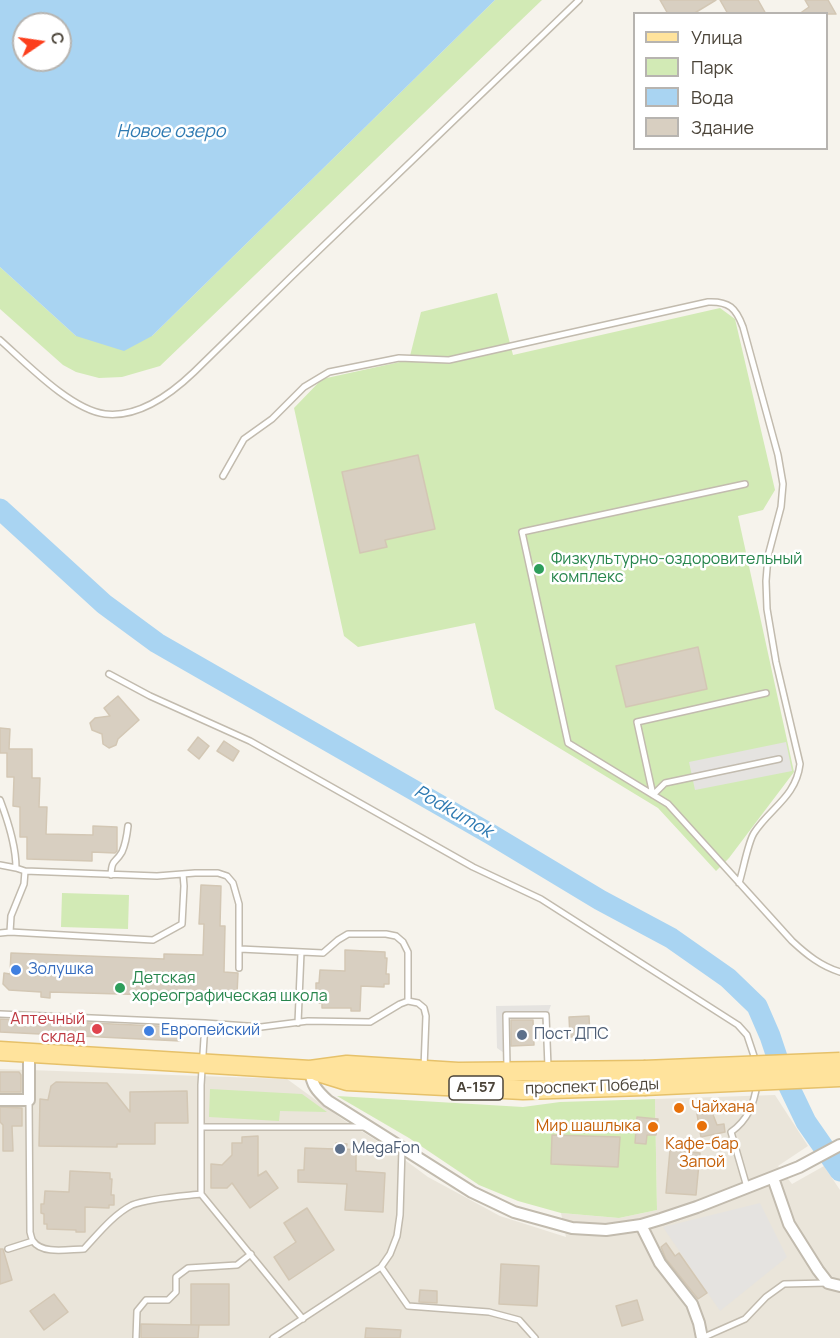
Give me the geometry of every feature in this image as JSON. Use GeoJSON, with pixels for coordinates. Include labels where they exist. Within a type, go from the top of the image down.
{"type":"FeatureCollection","features":[{"type":"Feature","properties":{"kind":"main road","name":"проспект Победы"},"geometry":{"type":"LineString","coordinates":[[0,1051],[310,1070],[347,1065],[458,1072],[548,1071],[644,1078],[840,1077]]}},
{"type":"Feature","properties":{"kind":"main road","name":"проспект Победы"},"geometry":{"type":"LineString","coordinates":[[310,1070],[347,1081],[523,1090],[840,1062]]}},
{"type":"Feature","properties":{"kind":"street"},"geometry":{"type":"LineString","coordinates":[[0,1100],[29,1100],[29,1053]]}},
{"type":"Feature","properties":{"kind":"street"},"geometry":{"type":"LineString","coordinates":[[310,1070],[311,1081],[328,1101],[472,1192],[514,1212],[572,1228],[606,1230],[641,1224],[697,1207],[799,1167],[840,1145]]}},
{"type":"Feature","properties":{"kind":"street"},"geometry":{"type":"LineString","coordinates":[[772,1178],[789,1224],[828,1283],[840,1286]]}},
{"type":"Feature","properties":{"kind":"street"},"geometry":{"type":"LineString","coordinates":[[641,1224],[660,1263],[692,1304],[702,1338]]}},
{"type":"Feature","properties":{"kind":"lane"},"geometry":{"type":"LineString","coordinates":[[0,340],[60,393],[75,402],[105,414],[128,413],[146,407],[181,385],[579,0]]}},
{"type":"Feature","properties":{"kind":"lane"},"geometry":{"type":"LineString","coordinates":[[223,476],[244,439],[272,419],[304,387],[329,372],[399,358],[449,360],[708,302],[720,301],[732,307],[743,327],[778,455],[783,484],[781,507],[768,556],[767,609],[776,662],[800,764],[793,788],[753,834],[740,883]]}},
{"type":"Feature","properties":{"kind":"lane"},"geometry":{"type":"LineString","coordinates":[[745,484],[522,532],[568,743],[668,804],[808,956],[827,968],[840,972]]}},
{"type":"Feature","properties":{"kind":"lane"},"geometry":{"type":"LineString","coordinates":[[109,674],[150,696],[250,741],[473,867],[541,899],[738,1025],[747,1035],[757,1069]]}},
{"type":"Feature","properties":{"kind":"lane"},"geometry":{"type":"LineString","coordinates":[[653,795],[637,722],[766,693]]}},
{"type":"Feature","properties":{"kind":"lane"},"geometry":{"type":"LineString","coordinates":[[653,795],[665,783],[779,759]]}},
{"type":"Feature","properties":{"kind":"lane"},"geometry":{"type":"LineString","coordinates":[[0,800],[15,851],[16,868]]}},
{"type":"Feature","properties":{"kind":"lane"},"geometry":{"type":"LineString","coordinates":[[111,874],[112,863],[121,854],[126,840],[128,826]]}},
{"type":"Feature","properties":{"kind":"lane"},"geometry":{"type":"LineString","coordinates":[[0,865],[25,871],[157,876],[218,873],[227,876],[233,883],[239,904],[239,968]]}},
{"type":"Feature","properties":{"kind":"lane"},"geometry":{"type":"LineString","coordinates":[[10,932],[11,916],[24,884],[25,871]]}},
{"type":"Feature","properties":{"kind":"lane"},"geometry":{"type":"LineString","coordinates":[[0,933],[153,940],[182,924],[183,874]]}},
{"type":"Feature","properties":{"kind":"lane"},"geometry":{"type":"LineString","coordinates":[[240,949],[323,953],[348,934],[396,936],[403,942],[408,952],[408,1001]]}},
{"type":"Feature","properties":{"kind":"lane"},"geometry":{"type":"LineString","coordinates":[[298,1023],[301,952]]}},
{"type":"Feature","properties":{"kind":"lane"},"geometry":{"type":"LineString","coordinates":[[0,1014],[261,1027],[308,1021],[370,1022],[408,1001],[418,1003],[424,1008],[426,1016],[424,1070]]}},
{"type":"Feature","properties":{"kind":"lane"},"geometry":{"type":"LineString","coordinates":[[507,1072],[506,1016],[546,1015],[548,1071]]}},
{"type":"Feature","properties":{"kind":"lane"},"geometry":{"type":"LineString","coordinates":[[205,1023],[201,1086],[201,1194],[303,1319]]}},
{"type":"Feature","properties":{"kind":"lane"},"geometry":{"type":"LineString","coordinates":[[747,1188],[731,1132],[742,1124],[751,1109],[757,1076]]}},
{"type":"Feature","properties":{"kind":"lane"},"geometry":{"type":"LineString","coordinates":[[29,1100],[30,1232],[33,1241],[42,1248],[84,1249],[117,1216],[132,1205],[201,1194]]}},
{"type":"Feature","properties":{"kind":"lane"},"geometry":{"type":"LineString","coordinates":[[201,1127],[369,1127]]}},
{"type":"Feature","properties":{"kind":"lane"},"geometry":{"type":"LineString","coordinates":[[273,1338],[381,1267],[390,1254],[397,1236],[400,1215],[402,1148]]}},
{"type":"Feature","properties":{"kind":"lane"},"geometry":{"type":"LineString","coordinates":[[8,1249],[33,1241]]}},
{"type":"Feature","properties":{"kind":"lane"},"geometry":{"type":"LineString","coordinates":[[136,1338],[137,1311],[146,1300],[168,1300],[176,1292],[176,1277],[188,1268],[237,1265],[251,1254]]}},
{"type":"Feature","properties":{"kind":"lane"},"geometry":{"type":"LineString","coordinates":[[381,1267],[408,1306],[489,1312],[519,1320],[536,1338]]}},
{"type":"Feature","properties":{"kind":"lane"},"geometry":{"type":"LineString","coordinates":[[702,1338],[746,1319],[766,1297],[784,1284],[828,1283]]}},
{"type":"Feature","properties":{"kind":"shaded area"},"geometry":{"type":"Polygon","coordinates":[[[786,742],[792,771],[695,790],[689,762],[786,742]]]}},
{"type":"Feature","properties":{"kind":"shaded area"},"geometry":{"type":"Polygon","coordinates":[[[551,1005],[548,1013],[503,1014],[504,1053],[497,1048],[496,1006],[551,1005]]]}},
{"type":"Feature","properties":{"kind":"shaded area"},"geometry":{"type":"Polygon","coordinates":[[[0,1069],[287,1079],[428,1177],[500,1216],[566,1237],[561,1213],[619,1218],[657,1210],[655,1099],[775,1095],[808,1146],[778,1166],[792,1184],[824,1166],[840,1190],[840,1338],[0,1338],[0,1069]]]}},
{"type":"Feature","properties":{"kind":"shaded area"},"geometry":{"type":"Polygon","coordinates":[[[760,1203],[787,1257],[720,1311],[663,1227],[760,1203]]]}},
{"type":"Feature","properties":{"kind":"green space"},"geometry":{"type":"Polygon","coordinates":[[[495,0],[542,0],[160,366],[122,377],[99,378],[76,372],[63,365],[0,309],[0,267],[76,336],[152,336],[495,0]]]}},
{"type":"Feature","properties":{"kind":"green space","name":"Физкультурно-оздоровительный комплекс"},"geometry":{"type":"Polygon","coordinates":[[[497,293],[513,355],[720,308],[735,319],[775,490],[763,510],[738,516],[794,772],[729,858],[716,871],[658,808],[495,709],[475,623],[358,647],[344,636],[294,408],[322,379],[409,360],[421,312],[497,293]]]}},
{"type":"Feature","properties":{"kind":"green space"},"geometry":{"type":"Polygon","coordinates":[[[62,893],[129,895],[128,929],[61,927],[62,893]]]}},
{"type":"Feature","properties":{"kind":"green space"},"geometry":{"type":"Polygon","coordinates":[[[210,1089],[302,1094],[327,1112],[280,1111],[279,1121],[209,1117],[210,1089]]]}},
{"type":"Feature","properties":{"kind":"green space"},"geometry":{"type":"Polygon","coordinates":[[[337,1096],[523,1107],[560,1102],[655,1099],[657,1210],[619,1218],[561,1213],[518,1201],[479,1185],[409,1138],[337,1096]]]}},
{"type":"Feature","properties":{"kind":"water","name":"Новое озеро"},"geometry":{"type":"Polygon","coordinates":[[[0,0],[495,0],[152,336],[124,351],[76,336],[0,267],[0,0]]]}},
{"type":"Feature","properties":{"kind":"building"},"geometry":{"type":"Polygon","coordinates":[[[660,0],[716,0],[696,12],[667,12],[660,0]]]}},
{"type":"Feature","properties":{"kind":"building"},"geometry":{"type":"Polygon","coordinates":[[[720,0],[758,0],[765,12],[727,12],[720,0]]]}},
{"type":"Feature","properties":{"kind":"building"},"geometry":{"type":"Polygon","coordinates":[[[805,0],[828,0],[836,14],[802,12],[809,7],[805,0]]]}},
{"type":"Feature","properties":{"kind":"building"},"geometry":{"type":"Polygon","coordinates":[[[418,455],[435,529],[385,540],[387,547],[360,553],[342,472],[418,455]]]}},
{"type":"Feature","properties":{"kind":"building"},"geometry":{"type":"Polygon","coordinates":[[[698,647],[707,689],[626,707],[616,666],[698,647]]]}},
{"type":"Feature","properties":{"kind":"building"},"geometry":{"type":"Polygon","coordinates":[[[118,696],[139,720],[118,739],[116,745],[109,748],[103,744],[102,734],[92,730],[90,723],[95,718],[110,716],[104,708],[118,696]]]}},
{"type":"Feature","properties":{"kind":"building"},"geometry":{"type":"Polygon","coordinates":[[[0,728],[10,729],[9,749],[32,749],[32,778],[40,778],[39,807],[47,807],[46,834],[93,835],[93,826],[117,827],[117,851],[115,853],[92,852],[92,861],[27,859],[27,837],[20,837],[20,807],[13,806],[14,777],[7,777],[7,753],[0,753],[0,728]]]}},
{"type":"Feature","properties":{"kind":"building"},"geometry":{"type":"Polygon","coordinates":[[[198,737],[209,746],[199,759],[188,750],[198,737]]]}},
{"type":"Feature","properties":{"kind":"building"},"geometry":{"type":"Polygon","coordinates":[[[224,741],[239,751],[233,761],[217,751],[224,741]]]}},
{"type":"Feature","properties":{"kind":"building"},"geometry":{"type":"Polygon","coordinates":[[[201,885],[221,886],[220,926],[225,926],[224,972],[238,973],[237,994],[156,991],[155,995],[50,992],[50,998],[41,997],[41,992],[9,990],[3,984],[4,973],[10,974],[11,953],[164,959],[164,954],[203,955],[204,924],[199,924],[201,885]]]}},
{"type":"Feature","properties":{"kind":"building"},"geometry":{"type":"Polygon","coordinates":[[[345,950],[385,952],[385,958],[387,958],[386,974],[389,974],[389,984],[384,984],[384,987],[361,986],[360,1011],[351,1011],[351,1008],[322,1008],[322,1003],[319,1003],[319,993],[316,992],[320,970],[345,971],[345,950]]]}},
{"type":"Feature","properties":{"kind":"building"},"geometry":{"type":"Polygon","coordinates":[[[589,1016],[590,1036],[570,1037],[569,1017],[589,1016]]]}},
{"type":"Feature","properties":{"kind":"building"},"geometry":{"type":"Polygon","coordinates":[[[0,1019],[181,1027],[180,1041],[0,1032],[0,1019]]]}},
{"type":"Feature","properties":{"kind":"building","name":"Пост ДПС"},"geometry":{"type":"Polygon","coordinates":[[[511,1020],[533,1020],[534,1045],[511,1046],[511,1020]]]}},
{"type":"Feature","properties":{"kind":"building"},"geometry":{"type":"Polygon","coordinates":[[[0,1072],[19,1072],[21,1092],[0,1092],[0,1072]]]}},
{"type":"Feature","properties":{"kind":"building"},"geometry":{"type":"Polygon","coordinates":[[[56,1082],[107,1083],[130,1112],[130,1092],[187,1091],[188,1123],[155,1123],[155,1144],[117,1144],[117,1147],[39,1146],[40,1099],[48,1100],[51,1086],[56,1082]]]}},
{"type":"Feature","properties":{"kind":"building"},"geometry":{"type":"Polygon","coordinates":[[[0,1107],[22,1108],[22,1126],[12,1126],[13,1151],[3,1151],[0,1107]]]}},
{"type":"Feature","properties":{"kind":"building"},"geometry":{"type":"Polygon","coordinates":[[[712,1112],[717,1125],[724,1124],[725,1132],[701,1137],[697,1114],[712,1112]]]}},
{"type":"Feature","properties":{"kind":"building"},"geometry":{"type":"Polygon","coordinates":[[[637,1117],[658,1119],[656,1135],[647,1135],[646,1144],[635,1143],[637,1117]]]}},
{"type":"Feature","properties":{"kind":"building"},"geometry":{"type":"Polygon","coordinates":[[[552,1135],[620,1137],[618,1167],[551,1164],[552,1135]]]}},
{"type":"Feature","properties":{"kind":"building"},"geometry":{"type":"Polygon","coordinates":[[[258,1136],[258,1176],[266,1171],[278,1188],[250,1208],[232,1183],[227,1188],[211,1188],[211,1164],[222,1165],[232,1155],[232,1143],[242,1143],[242,1137],[258,1136]]]}},
{"type":"Feature","properties":{"kind":"building"},"geometry":{"type":"Polygon","coordinates":[[[336,1143],[347,1144],[346,1149],[356,1150],[356,1171],[385,1173],[383,1212],[345,1210],[347,1184],[298,1182],[298,1170],[304,1170],[305,1148],[336,1149],[336,1143]]]}},
{"type":"Feature","properties":{"kind":"building"},"geometry":{"type":"Polygon","coordinates":[[[670,1150],[700,1153],[696,1195],[666,1193],[670,1150]]]}},
{"type":"Feature","properties":{"kind":"building"},"geometry":{"type":"Polygon","coordinates":[[[70,1171],[110,1173],[110,1179],[112,1179],[111,1195],[114,1195],[114,1205],[109,1205],[109,1208],[85,1207],[85,1232],[47,1229],[47,1224],[44,1224],[44,1214],[41,1213],[45,1191],[69,1192],[70,1171]]]}},
{"type":"Feature","properties":{"kind":"building"},"geometry":{"type":"Polygon","coordinates":[[[307,1208],[334,1250],[289,1280],[274,1257],[296,1242],[284,1223],[307,1208]]]}},
{"type":"Feature","properties":{"kind":"building"},"geometry":{"type":"Polygon","coordinates":[[[666,1243],[675,1256],[679,1253],[707,1293],[698,1299],[666,1259],[661,1247],[666,1243]]]}},
{"type":"Feature","properties":{"kind":"building"},"geometry":{"type":"Polygon","coordinates":[[[0,1249],[3,1249],[12,1280],[0,1284],[0,1249]]]}},
{"type":"Feature","properties":{"kind":"building"},"geometry":{"type":"Polygon","coordinates":[[[501,1264],[539,1266],[537,1306],[499,1304],[501,1264]]]}},
{"type":"Feature","properties":{"kind":"building"},"geometry":{"type":"Polygon","coordinates":[[[191,1284],[229,1284],[229,1325],[191,1325],[191,1284]]]}},
{"type":"Feature","properties":{"kind":"building"},"geometry":{"type":"Polygon","coordinates":[[[420,1290],[437,1291],[437,1303],[419,1302],[420,1290]]]}},
{"type":"Feature","properties":{"kind":"building"},"geometry":{"type":"Polygon","coordinates":[[[54,1294],[68,1312],[44,1330],[30,1311],[54,1294]]]}},
{"type":"Feature","properties":{"kind":"building"},"geometry":{"type":"Polygon","coordinates":[[[637,1300],[643,1320],[622,1326],[616,1306],[637,1300]]]}},
{"type":"Feature","properties":{"kind":"building"},"geometry":{"type":"Polygon","coordinates":[[[141,1324],[199,1325],[198,1338],[141,1338],[141,1324]]]}},
{"type":"Feature","properties":{"kind":"building"},"geometry":{"type":"Polygon","coordinates":[[[366,1328],[401,1330],[400,1338],[365,1338],[366,1328]]]}},
{"type":"Feature","properties":{"kind":"waterway","name":"Podkumok"},"geometry":{"type":"LineString","coordinates":[[0,509],[104,604],[157,643],[492,835],[600,900],[671,938],[728,978],[757,1006],[782,1072],[806,1122],[840,1171]]}},
{"type":"Feature","properties":{"kind":"place","name":"Физкультурно-оздоровительный комплекс"},"geometry":{"type":"Point","coordinates":[539,569]}},
{"type":"Feature","properties":{"kind":"place","name":"Золушка"},"geometry":{"type":"Point","coordinates":[16,970]}},
{"type":"Feature","properties":{"kind":"place","name":"Детская хореографическая школа"},"geometry":{"type":"Point","coordinates":[120,988]}},
{"type":"Feature","properties":{"kind":"place","name":"Аптечный склад"},"geometry":{"type":"Point","coordinates":[97,1029]}},
{"type":"Feature","properties":{"kind":"place","name":"Европейский"},"geometry":{"type":"Point","coordinates":[149,1031]}},
{"type":"Feature","properties":{"kind":"place","name":"Пост ДПС"},"geometry":{"type":"Point","coordinates":[522,1035]}},
{"type":"Feature","properties":{"kind":"place","name":"Чайхана"},"geometry":{"type":"Point","coordinates":[679,1108]}},
{"type":"Feature","properties":{"kind":"place","name":"Кафе-бар Запой"},"geometry":{"type":"Point","coordinates":[702,1126]}},
{"type":"Feature","properties":{"kind":"place","name":"Мир шашлыка"},"geometry":{"type":"Point","coordinates":[653,1127]}},
{"type":"Feature","properties":{"kind":"place","name":"MegaFon"},"geometry":{"type":"Point","coordinates":[340,1149]}}]}
